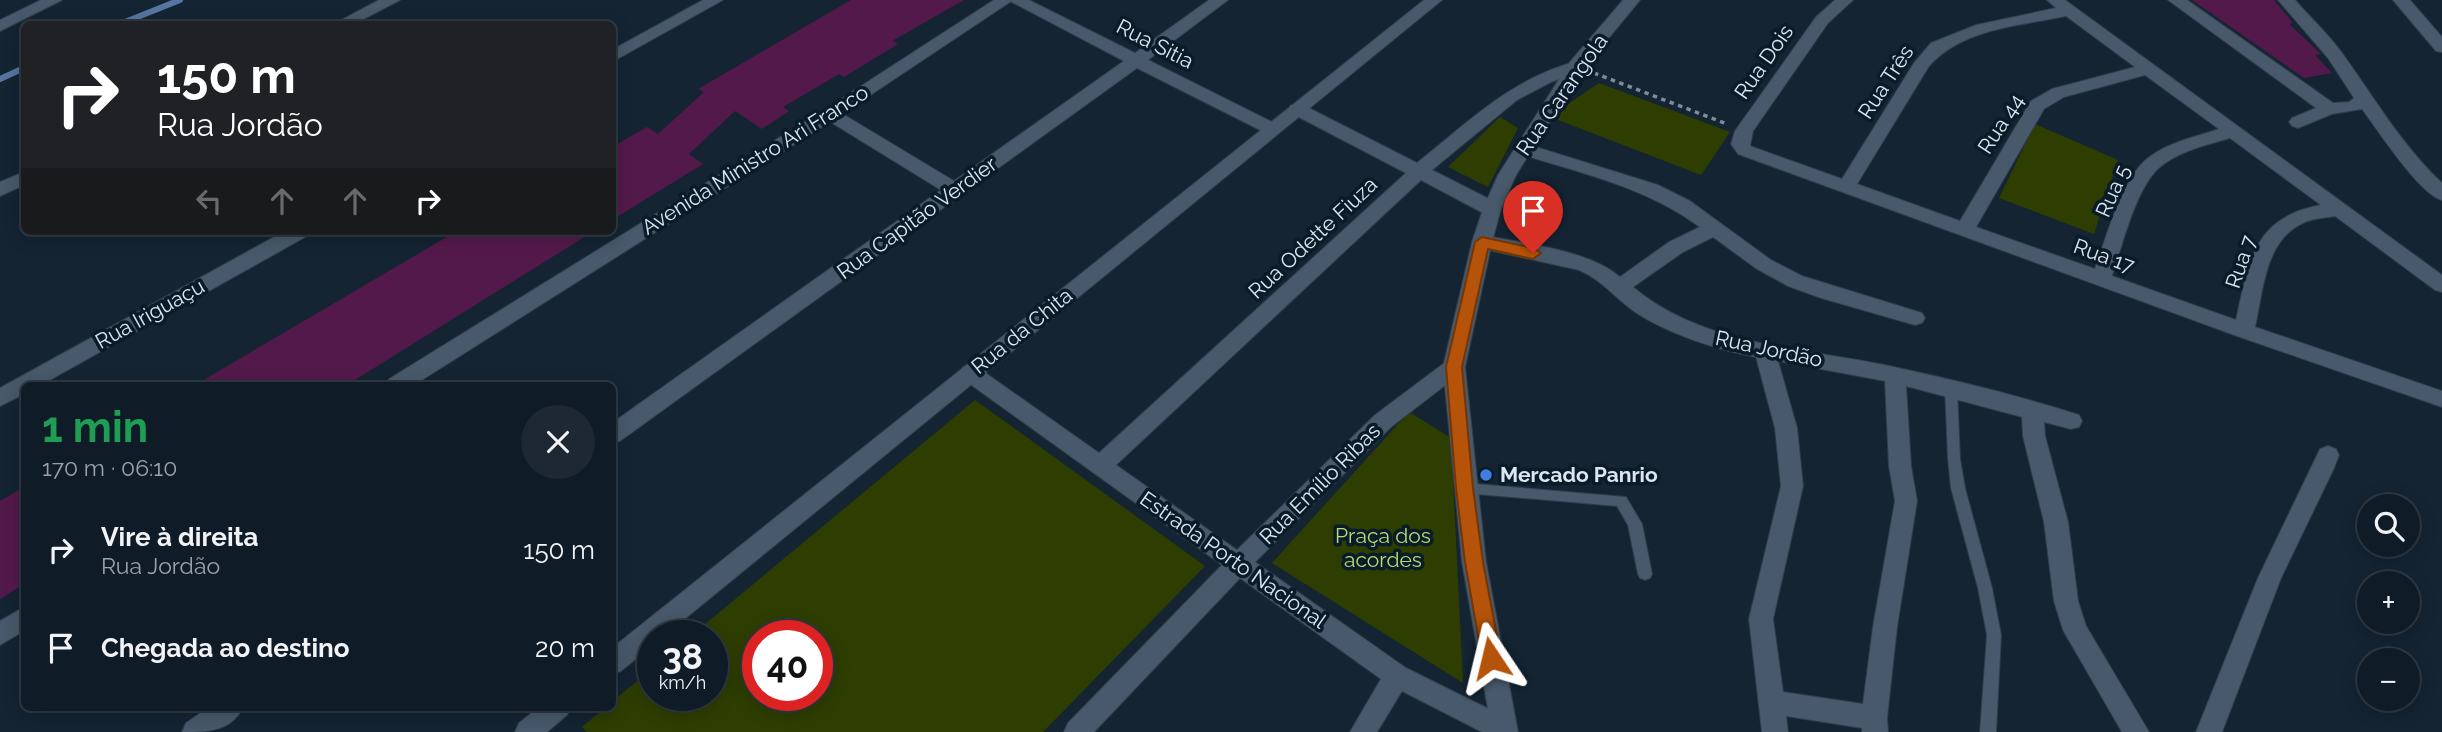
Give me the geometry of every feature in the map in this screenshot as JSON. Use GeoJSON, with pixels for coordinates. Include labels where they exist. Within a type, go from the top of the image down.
{"type":"FeatureCollection","features":[{"type":"Feature","properties":{"kind":"street"},"geometry":{"type":"LineString","coordinates":[[0,26],[54,0]]}},
{"type":"Feature","properties":{"kind":"street"},"geometry":{"type":"LineString","coordinates":[[348,21],[392,0]]}},
{"type":"Feature","properties":{"kind":"street"},"geometry":{"type":"LineString","coordinates":[[616,55],[715,0]]}},
{"type":"Feature","properties":{"kind":"street","name":"Avenida Ministro Ari Franco"},"geometry":{"type":"LineString","coordinates":[[402,382],[830,114],[1005,0]]}},
{"type":"Feature","properties":{"kind":"street","name":"Rua Sitia"},"geometry":{"type":"LineString","coordinates":[[1016,0],[1272,129]]}},
{"type":"Feature","properties":{"kind":"street","name":"Rua Capitão Verdier"},"geometry":{"type":"LineString","coordinates":[[616,432],[1220,0]]}},
{"type":"Feature","properties":{"kind":"street","name":"Rua da Chita"},"geometry":{"type":"LineString","coordinates":[[616,660],[1434,0]]}},
{"type":"Feature","properties":{"kind":"street","name":"Rua Carangola"},"geometry":{"type":"LineString","coordinates":[[1504,731],[1474,562],[1464,488],[1454,367],[1492,209],[1522,149],[1576,67],[1632,0]]}},
{"type":"Feature","properties":{"kind":"street","name":"Rua Dois"},"geometry":{"type":"LineString","coordinates":[[1752,154],[1740,144],[1744,131],[1822,20],[1845,0]]}},
{"type":"Feature","properties":{"kind":"street"},"geometry":{"type":"LineString","coordinates":[[2176,0],[2329,109]]}},
{"type":"Feature","properties":{"kind":"street"},"geometry":{"type":"LineString","coordinates":[[2286,0],[2335,55],[2364,100],[2422,175],[2442,194]]}},
{"type":"Feature","properties":{"kind":"street"},"geometry":{"type":"LineString","coordinates":[[2400,0],[2442,47]]}},
{"type":"Feature","properties":{"kind":"street"},"geometry":{"type":"LineString","coordinates":[[2062,5],[2442,285]]}},
{"type":"Feature","properties":{"kind":"street","name":"Rua Três"},"geometry":{"type":"LineString","coordinates":[[1846,187],[1922,63],[1936,48],[1953,39],[2062,5]]}},
{"type":"Feature","properties":{"kind":"street","name":"Rua Odette Fiuza"},"geometry":{"type":"LineString","coordinates":[[1100,466],[1418,172],[1511,96],[1545,78],[1576,67]]}},
{"type":"Feature","properties":{"kind":"street","name":"Rua 44"},"geometry":{"type":"LineString","coordinates":[[1964,230],[2037,104],[2058,93],[2147,69]]}},
{"type":"Feature","properties":{"kind":"street"},"geometry":{"type":"LineString","coordinates":[[2298,122],[2329,109],[2353,107],[2364,100]]}},
{"type":"Feature","properties":{"kind":"street"},"geometry":{"type":"LineString","coordinates":[[1297,109],[1492,209]]}},
{"type":"Feature","properties":{"kind":"street"},"geometry":{"type":"LineString","coordinates":[[830,114],[956,191]]}},
{"type":"Feature","properties":{"kind":"street","name":"Rua 5"},"geometry":{"type":"LineString","coordinates":[[2101,279],[2133,198],[2149,166],[2166,155],[2233,131]]}},
{"type":"Feature","properties":{"kind":"street"},"geometry":{"type":"LineString","coordinates":[[1522,149],[1642,185],[1672,199],[1747,254],[1780,274],[1915,318]]}},
{"type":"Feature","properties":{"kind":"street","name":"Rua 17"},"geometry":{"type":"LineString","coordinates":[[1752,154],[2244,331],[2442,399]]}},
{"type":"Feature","properties":{"kind":"street"},"geometry":{"type":"LineString","coordinates":[[0,190],[21,180]]}},
{"type":"Feature","properties":{"kind":"street","name":"Rua 7"},"geometry":{"type":"LineString","coordinates":[[2244,331],[2267,243],[2279,228],[2295,218],[2337,209]]}},
{"type":"Feature","properties":{"kind":"street"},"geometry":{"type":"LineString","coordinates":[[1621,286],[1676,247],[1713,229]]}},
{"type":"Feature","properties":{"kind":"street","name":"Rua Iriguaçu"},"geometry":{"type":"LineString","coordinates":[[29,382],[292,235]]}},
{"type":"Feature","properties":{"kind":"street","name":"Rua Jordão"},"geometry":{"type":"LineString","coordinates":[[1482,242],[1584,264],[1602,272],[1643,307],[1699,334],[1765,351],[1951,388],[2071,421]]}},
{"type":"Feature","properties":{"kind":"street"},"geometry":{"type":"LineString","coordinates":[[1765,351],[1786,428],[1793,486],[1765,593],[1761,619],[1775,732]]}},
{"type":"Feature","properties":{"kind":"street","name":"Rua Emílio Ribas"},"geometry":{"type":"LineString","coordinates":[[1077,732],[1239,563],[1383,421],[1454,367]]}},
{"type":"Feature","properties":{"kind":"street","name":"Estrada Porto Nacional"},"geometry":{"type":"LineString","coordinates":[[970,373],[1397,676],[1504,731]]}},
{"type":"Feature","properties":{"kind":"street"},"geometry":{"type":"LineString","coordinates":[[1773,702],[1875,725],[1885,627],[1906,501],[1900,466],[1895,375]]}},
{"type":"Feature","properties":{"kind":"street","name":"Rua Iriguaçu"},"geometry":{"type":"LineString","coordinates":[[0,398],[21,386]]}},
{"type":"Feature","properties":{"kind":"street"},"geometry":{"type":"LineString","coordinates":[[2033,410],[2034,436],[2056,522],[2066,601],[2076,630],[2136,732]]}},
{"type":"Feature","properties":{"kind":"street"},"geometry":{"type":"LineString","coordinates":[[2209,732],[2265,588],[2292,528],[2317,486],[2328,455]]}},
{"type":"Feature","properties":{"kind":"street"},"geometry":{"type":"LineString","coordinates":[[0,634],[21,620]]}},
{"type":"Feature","properties":{"kind":"street"},"geometry":{"type":"LineString","coordinates":[[1363,732],[1397,676]]}},
{"type":"Feature","properties":{"kind":"street"},"geometry":{"type":"LineString","coordinates":[[194,732],[224,711]]}},
{"type":"Feature","properties":{"kind":"street"},"geometry":{"type":"LineString","coordinates":[[528,732],[553,711]]}},
{"type":"Feature","properties":{"kind":"lane"},"geometry":{"type":"LineString","coordinates":[[1951,388],[1958,488],[1985,588],[1994,635],[1988,732]]}},
{"type":"Feature","properties":{"kind":"lane"},"geometry":{"type":"LineString","coordinates":[[1464,488],[1612,499],[1621,502],[1629,510],[1635,524],[1645,574]]}},
{"type":"Feature","properties":{"kind":"path"},"geometry":{"type":"LineString","coordinates":[[1576,67],[1744,131]]}},
{"type":"Feature","properties":{"kind":"green space"},"geometry":{"type":"Polygon","coordinates":[[[1599,83],[1730,132],[1701,175],[1553,118],[1559,110],[1599,83]]]}},
{"type":"Feature","properties":{"kind":"green space"},"geometry":{"type":"Polygon","coordinates":[[[1500,117],[1518,128],[1488,187],[1448,167],[1500,117]]]}},
{"type":"Feature","properties":{"kind":"green space"},"geometry":{"type":"Polygon","coordinates":[[[2035,124],[2118,160],[2094,234],[1999,198],[2035,124]]]}},
{"type":"Feature","properties":{"kind":"green space"},"geometry":{"type":"Polygon","coordinates":[[[975,400],[1205,566],[1043,732],[587,732],[582,727],[601,711],[616,711],[616,699],[637,681],[637,711],[728,711],[728,620],[710,620],[975,400]]]}},
{"type":"Feature","properties":{"kind":"green space","name":"Praça dos acordes"},"geometry":{"type":"Polygon","coordinates":[[[1409,412],[1451,438],[1463,683],[1272,563],[1409,412]]]}},
{"type":"Feature","properties":{"kind":"building"},"geometry":{"type":"Polygon","coordinates":[[[851,0],[964,0],[892,41],[898,44],[844,77],[839,74],[783,107],[789,111],[762,129],[735,111],[689,154],[703,164],[616,218],[616,145],[647,127],[658,134],[704,92],[698,89],[851,0]]]}},
{"type":"Feature","properties":{"kind":"building"},"geometry":{"type":"Polygon","coordinates":[[[2192,0],[2274,0],[2293,23],[2289,24],[2321,54],[2315,55],[2332,73],[2304,78],[2192,0]]]}},
{"type":"Feature","properties":{"kind":"building"},"geometry":{"type":"Polygon","coordinates":[[[450,235],[588,235],[352,382],[200,382],[450,235]]]}},
{"type":"Feature","properties":{"kind":"building"},"geometry":{"type":"Polygon","coordinates":[[[21,489],[21,586],[0,599],[0,501],[21,489]]]}},
{"type":"Feature","properties":{"kind":"waterway"},"geometry":{"type":"LineString","coordinates":[[128,21],[180,0]]}},
{"type":"Feature","properties":{"kind":"waterway"},"geometry":{"type":"LineString","coordinates":[[0,79],[21,69]]}},
{"type":"Feature","properties":{"kind":"place","name":"Mercado Panrio"},"geometry":{"type":"Point","coordinates":[1486,475]}},
{"type":"Feature","properties":{"kind":"route"},"geometry":{"type":"LineString","coordinates":[[1491,658],[1464,488],[1454,367],[1482,242],[1533,253]]}}]}
